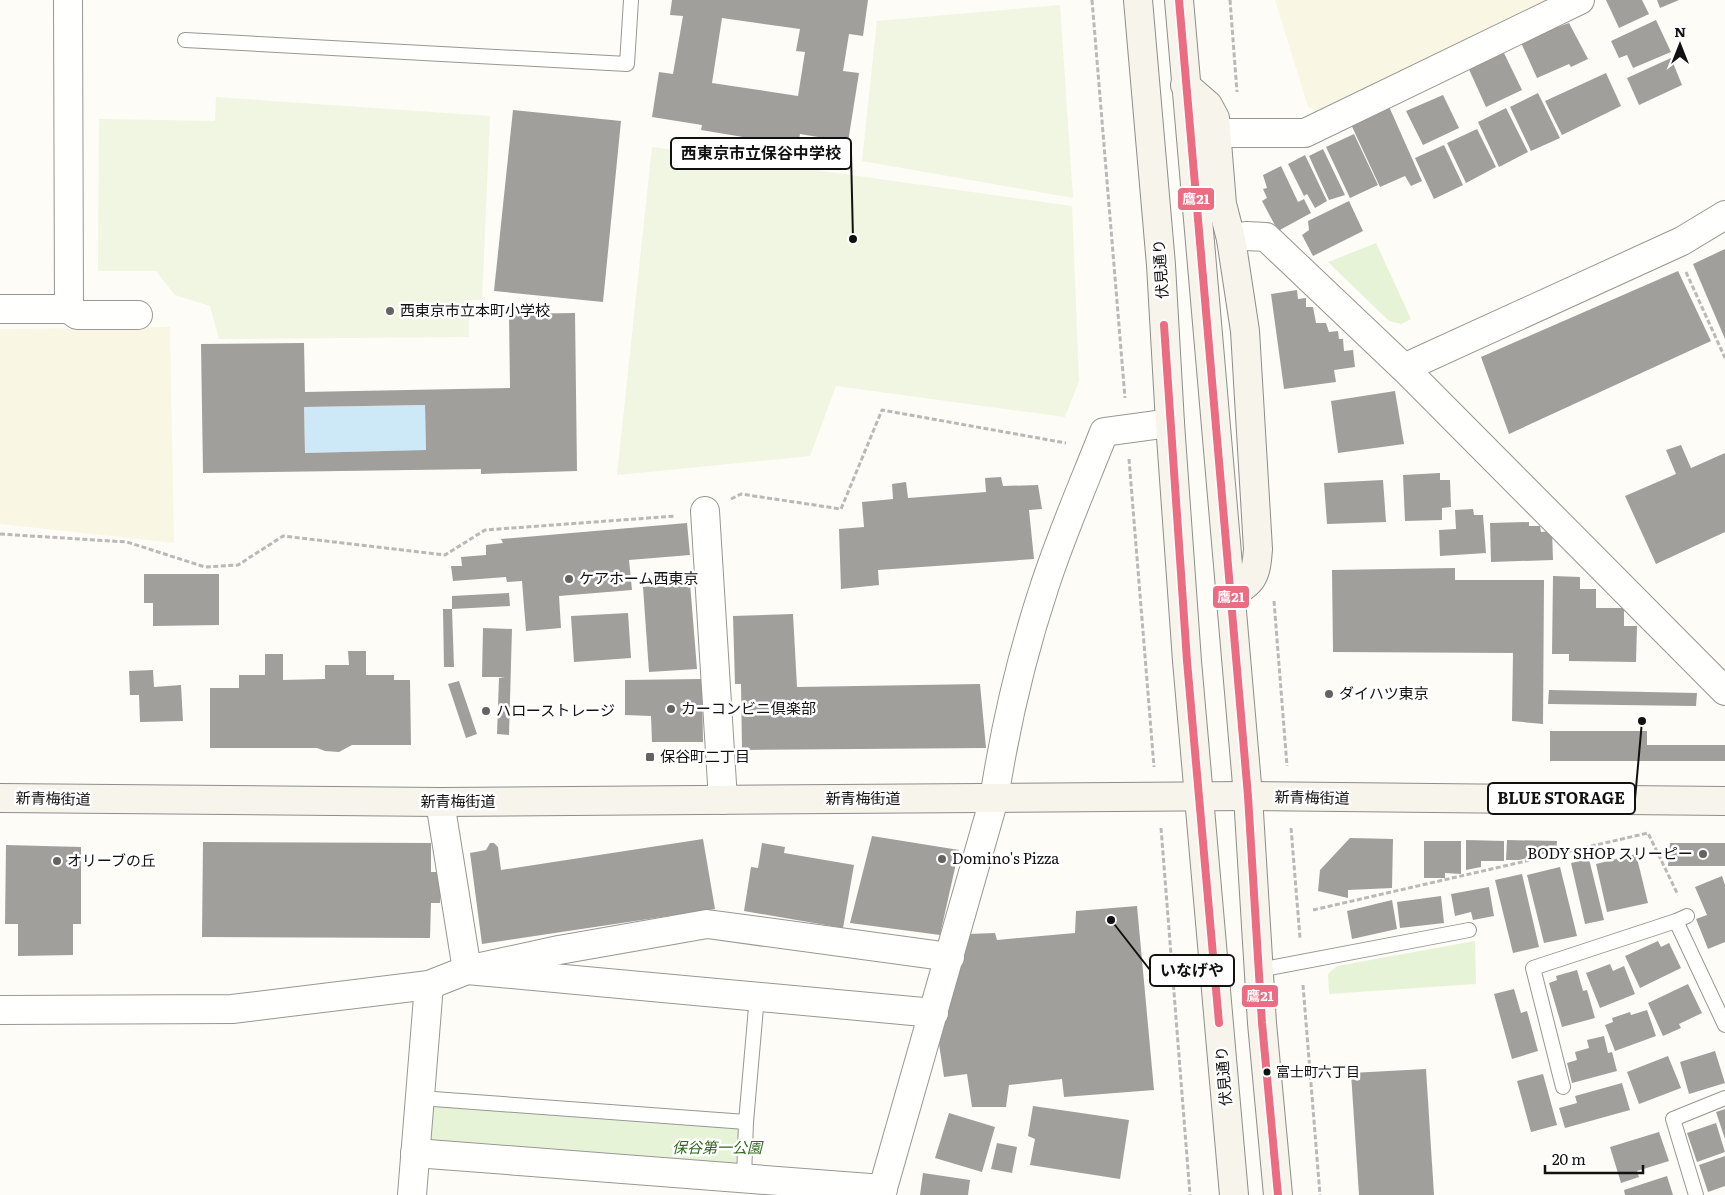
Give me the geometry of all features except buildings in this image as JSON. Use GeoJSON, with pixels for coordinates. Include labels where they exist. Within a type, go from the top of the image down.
{"type":"FeatureCollection","features":[{"type":"Feature","properties":{"kind":"main road","name":"伏見通り"},"geometry":{"type":"LineString","coordinates":[[1138,0],[1161,265],[1170,423],[1200,798],[1234,1195]]}},
{"type":"Feature","properties":{"kind":"main road"},"geometry":{"type":"LineString","coordinates":[[1179,0],[1229,595],[1248,796],[1259,970],[1278,1195]]}},
{"type":"Feature","properties":{"kind":"main road"},"geometry":{"type":"LineString","coordinates":[[1185,85],[1208,105],[1215,118],[1222,204],[1231,239],[1245,331],[1258,550],[1256,574],[1245,587],[1229,595]]}},
{"type":"Feature","properties":{"kind":"main road","name":"新青梅街道"},"geometry":{"type":"LineString","coordinates":[[0,798],[440,802],[1200,798],[1248,796],[1725,801]]}},
{"type":"Feature","properties":{"kind":"street"},"geometry":{"type":"LineString","coordinates":[[68,0],[69,310]]}},
{"type":"Feature","properties":{"kind":"street"},"geometry":{"type":"LineString","coordinates":[[1216,133],[1305,133],[1580,0]]}},
{"type":"Feature","properties":{"kind":"street"},"geometry":{"type":"LineString","coordinates":[[1404,368],[1673,245],[1725,215]]}},
{"type":"Feature","properties":{"kind":"street"},"geometry":{"type":"LineString","coordinates":[[1231,239],[1246,236],[1266,237],[1404,368],[1725,691]]}},
{"type":"Feature","properties":{"kind":"street"},"geometry":{"type":"LineString","coordinates":[[0,310],[69,310],[76,315],[138,316]]}},
{"type":"Feature","properties":{"kind":"street"},"geometry":{"type":"LineString","coordinates":[[416,1153],[744,1177],[882,1192],[994,799],[1004,736],[1044,586],[1065,527],[1104,432],[1170,423]]}},
{"type":"Feature","properties":{"kind":"street"},"geometry":{"type":"LineString","coordinates":[[705,511],[723,800]]}},
{"type":"Feature","properties":{"kind":"street"},"geometry":{"type":"LineString","coordinates":[[440,802],[467,970]]}},
{"type":"Feature","properties":{"kind":"street"},"geometry":{"type":"LineString","coordinates":[[0,1010],[232,1009],[429,985],[467,970],[559,950],[706,924],[950,957]]}},
{"type":"Feature","properties":{"kind":"street"},"geometry":{"type":"LineString","coordinates":[[467,970],[934,1012]]}},
{"type":"Feature","properties":{"kind":"street"},"geometry":{"type":"LineString","coordinates":[[412,1195],[429,985]]}},
{"type":"Feature","properties":{"kind":"lane"},"geometry":{"type":"LineString","coordinates":[[185,40],[627,64],[631,0]]}},
{"type":"Feature","properties":{"kind":"lane"},"geometry":{"type":"LineString","coordinates":[[1563,1086],[1533,968],[1682,918],[1725,1025]]}},
{"type":"Feature","properties":{"kind":"lane"},"geometry":{"type":"LineString","coordinates":[[1259,970],[1469,930]]}},
{"type":"Feature","properties":{"kind":"lane"},"geometry":{"type":"LineString","coordinates":[[744,1177],[746,1122],[757,996]]}},
{"type":"Feature","properties":{"kind":"lane"},"geometry":{"type":"LineString","coordinates":[[420,1098],[746,1122]]}},
{"type":"Feature","properties":{"kind":"lane"},"geometry":{"type":"LineString","coordinates":[[1696,1195],[1673,1119],[1725,1098]]}},
{"type":"Feature","properties":{"kind":"path"},"geometry":{"type":"LineString","coordinates":[[1673,245],[1725,358]]}},
{"type":"Feature","properties":{"kind":"path"},"geometry":{"type":"LineString","coordinates":[[0,534],[127,542],[205,567],[238,565],[283,536],[445,555],[485,530],[672,517],[705,511],[741,494],[840,509],[882,410],[1097,449]]}},
{"type":"Feature","properties":{"kind":"path"},"geometry":{"type":"LineString","coordinates":[[1314,910],[1648,834],[1682,918]]}},
{"type":"Feature","properties":{"kind":"path"},"geometry":{"type":"LineString","coordinates":[[1294,867],[1320,1195]]}},
{"type":"Feature","properties":{"kind":"path"},"geometry":{"type":"LineString","coordinates":[[1165,898],[1190,1195]]}},
{"type":"Feature","properties":{"kind":"shaded area"},"geometry":{"type":"Polygon","coordinates":[[[1275,0],[1545,0],[1323,113],[1308,107],[1275,0]]]}},
{"type":"Feature","properties":{"kind":"shaded area"},"geometry":{"type":"Polygon","coordinates":[[[170,327],[174,543],[0,524],[0,329],[170,327]]]}},
{"type":"Feature","properties":{"kind":"green space"},"geometry":{"type":"Polygon","coordinates":[[[1060,5],[1073,198],[862,161],[877,21],[1060,5]]]}},
{"type":"Feature","properties":{"kind":"green space"},"geometry":{"type":"Polygon","coordinates":[[[216,97],[490,116],[482,300],[469,300],[469,337],[219,339],[210,306],[175,295],[156,271],[98,271],[99,119],[215,121],[216,97]]]}},
{"type":"Feature","properties":{"kind":"green space"},"geometry":{"type":"Polygon","coordinates":[[[652,147],[1072,206],[1079,381],[1065,417],[836,386],[810,456],[617,475],[652,147]]]}},
{"type":"Feature","properties":{"kind":"green space"},"geometry":{"type":"Polygon","coordinates":[[[1376,243],[1411,319],[1401,324],[1389,321],[1328,262],[1376,243]]]}},
{"type":"Feature","properties":{"kind":"green space"},"geometry":{"type":"Polygon","coordinates":[[[1475,941],[1476,984],[1329,994],[1328,974],[1337,966],[1475,941]]]}},
{"type":"Feature","properties":{"kind":"green space","name":"保谷第一公園"},"geometry":{"type":"Polygon","coordinates":[[[420,1098],[746,1122],[744,1177],[415,1153],[420,1098]]]}},
{"type":"Feature","properties":{"kind":"water"},"geometry":{"type":"Polygon","coordinates":[[[425,405],[426,450],[305,453],[304,407],[425,405]]]}},
{"type":"Feature","properties":{"kind":"transit line","name":"鷹21"},"geometry":{"type":"LineString","coordinates":[[1179,0],[1248,796],[1262,1023],[1278,1195]]}},
{"type":"Feature","properties":{"kind":"transit line","name":"鷹21"},"geometry":{"type":"LineString","coordinates":[[1164,325],[1187,661],[1219,1023]]}},
{"type":"Feature","properties":{"kind":"place","name":"西東京市立保谷中学校"},"geometry":{"type":"Point","coordinates":[853,239]}},
{"type":"Feature","properties":{"kind":"place","name":"西東京市立本町小学校"},"geometry":{"type":"Point","coordinates":[390,311]}},
{"type":"Feature","properties":{"kind":"place","name":"ケアホーム西東京"},"geometry":{"type":"Point","coordinates":[569,579]}},
{"type":"Feature","properties":{"kind":"place","name":"ダイハツ東京"},"geometry":{"type":"Point","coordinates":[1329,694]}},
{"type":"Feature","properties":{"kind":"place","name":"カーコンビニ倶楽部"},"geometry":{"type":"Point","coordinates":[671,709]}},
{"type":"Feature","properties":{"kind":"place","name":"ハローストレージ"},"geometry":{"type":"Point","coordinates":[486,711]}},
{"type":"Feature","properties":{"kind":"place","name":"BLUE STORAGE"},"geometry":{"type":"Point","coordinates":[1642,721]}},
{"type":"Feature","properties":{"kind":"place","name":"保谷町二丁目"},"geometry":{"type":"Point","coordinates":[650,757]}},
{"type":"Feature","properties":{"kind":"place","name":"BODY SHOP スリーピー"},"geometry":{"type":"Point","coordinates":[1703,854]}},
{"type":"Feature","properties":{"kind":"place","name":"Domino's Pizza"},"geometry":{"type":"Point","coordinates":[942,859]}},
{"type":"Feature","properties":{"kind":"place","name":"オリーブの丘"},"geometry":{"type":"Point","coordinates":[57,861]}},
{"type":"Feature","properties":{"kind":"place","name":"いなげや"},"geometry":{"type":"Point","coordinates":[1111,920]}},
{"type":"Feature","properties":{"kind":"place","name":"富士町六丁目"},"geometry":{"type":"Point","coordinates":[1267,1072]}}]}
